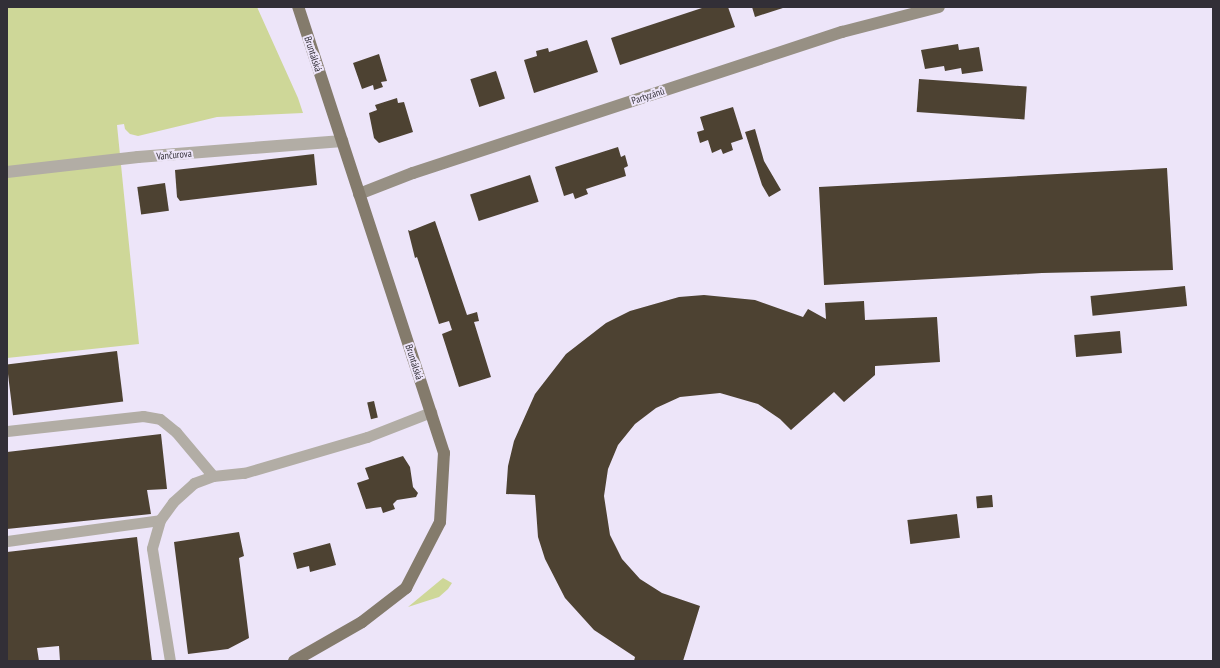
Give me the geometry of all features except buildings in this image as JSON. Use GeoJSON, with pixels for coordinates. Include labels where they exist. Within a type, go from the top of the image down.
{"type":"FeatureCollection","features":[{"type":"Feature","properties":{"kind":"main road","name":"Bruntálská"},"geometry":{"type":"LineString","coordinates":[[294,661],[362,622],[406,588],[440,522],[444,453],[298,7]]}},
{"type":"Feature","properties":{"kind":"street","name":"Partyzánů"},"geometry":{"type":"LineString","coordinates":[[359,194],[413,173],[842,32],[939,7]]}},
{"type":"Feature","properties":{"kind":"street","name":"Vančurova"},"geometry":{"type":"LineString","coordinates":[[7,172],[138,157],[342,141]]}},
{"type":"Feature","properties":{"kind":"lane"},"geometry":{"type":"LineString","coordinates":[[170,661],[152,548],[160,520],[173,502],[194,483],[213,476],[244,473],[367,437],[430,412]]}},
{"type":"Feature","properties":{"kind":"lane"},"geometry":{"type":"LineString","coordinates":[[7,431],[143,416],[160,419],[176,432],[213,476]]}},
{"type":"Feature","properties":{"kind":"lane"},"geometry":{"type":"LineString","coordinates":[[7,541],[160,520]]}},
{"type":"Feature","properties":{"kind":"green space"},"geometry":{"type":"Polygon","coordinates":[[[7,7],[257,7],[298,98],[303,113],[217,117],[138,136],[130,134],[125,129],[124,124],[117,125],[139,344],[7,358],[7,7]]]}},
{"type":"Feature","properties":{"kind":"green space"},"geometry":{"type":"Polygon","coordinates":[[[443,578],[452,583],[439,597],[408,607],[443,578]]]}}]}
